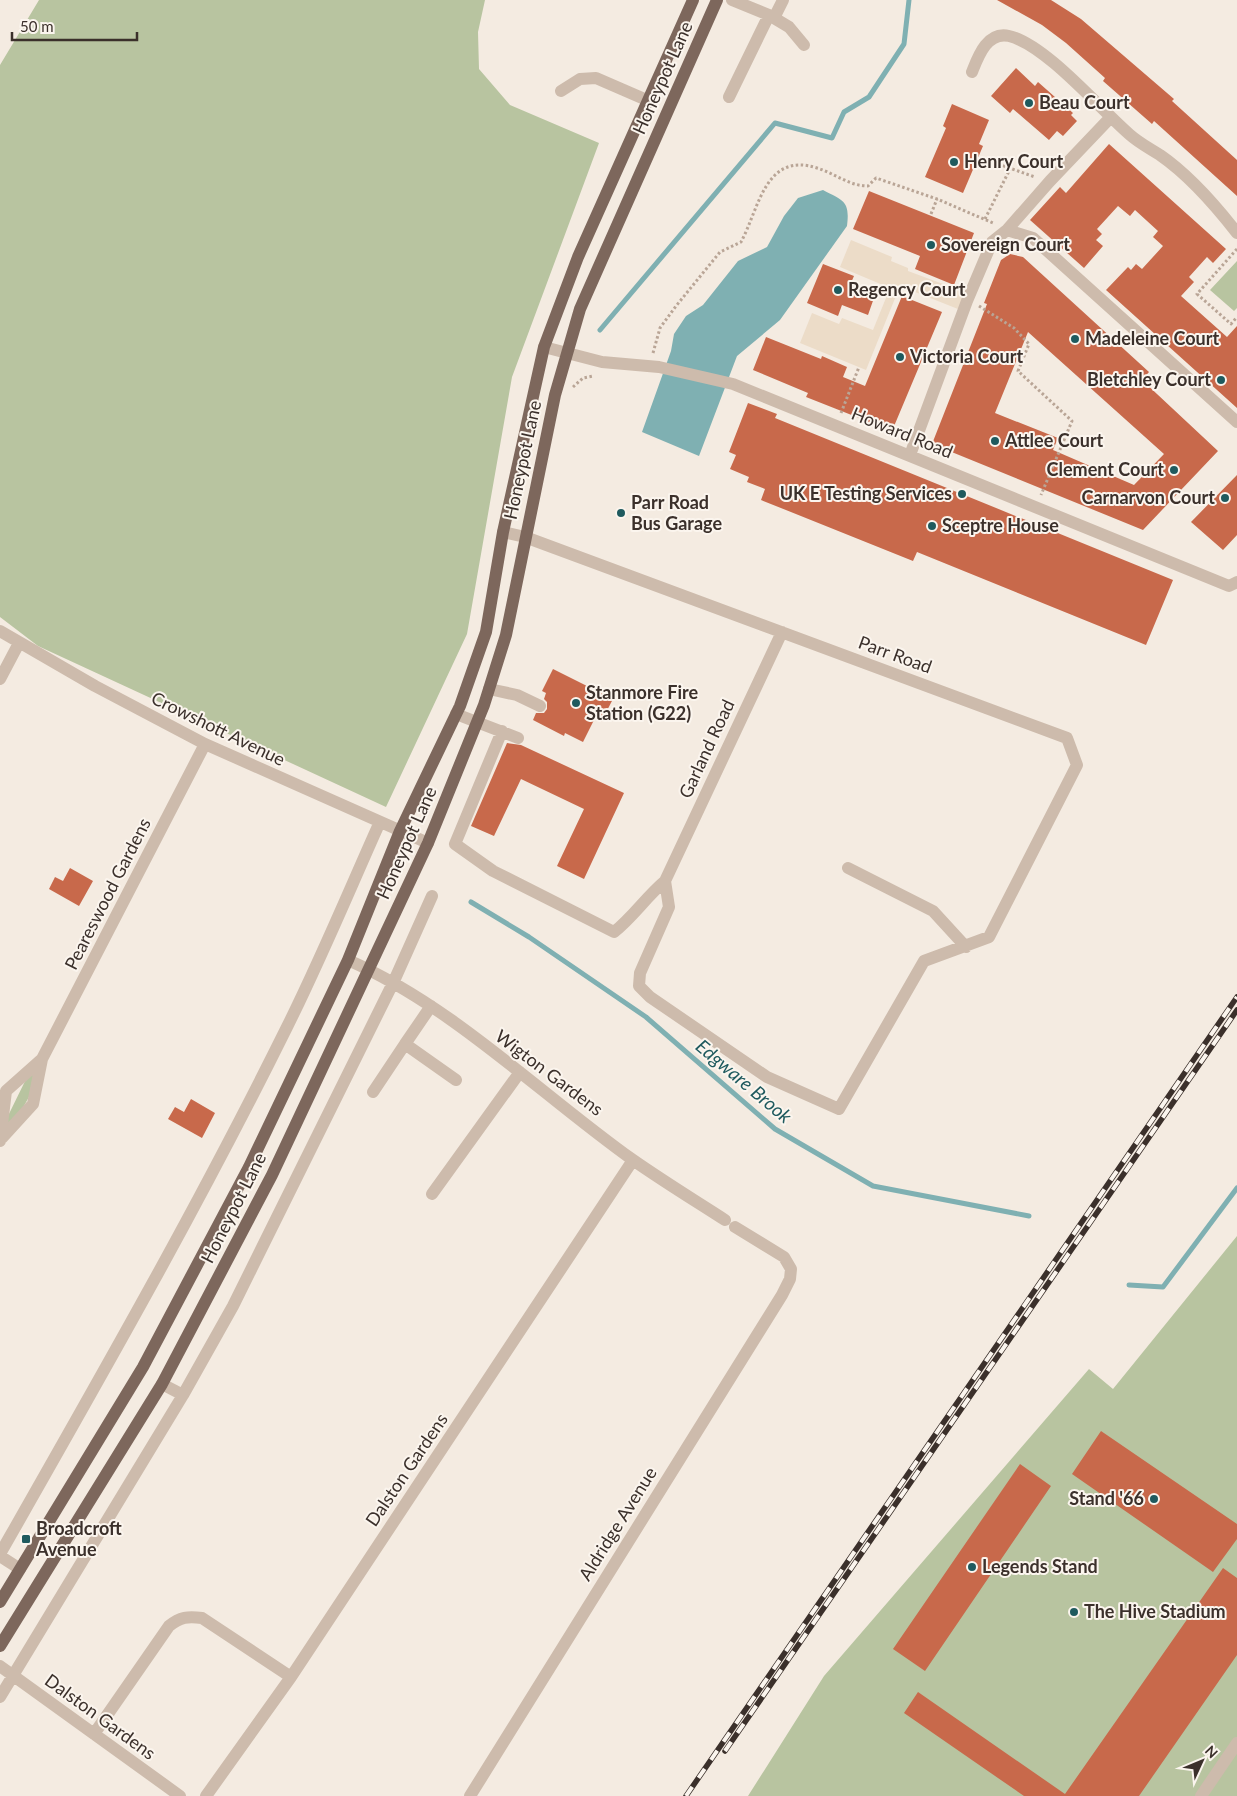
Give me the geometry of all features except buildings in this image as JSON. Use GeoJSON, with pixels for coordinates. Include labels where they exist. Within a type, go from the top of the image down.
{"type":"FeatureCollection","features":[{"type":"Feature","properties":{"kind":"main road","name":"Honeypot Lane"},"geometry":{"type":"LineString","coordinates":[[0,1602],[143,1367],[249,1167],[348,960],[400,831],[456,714],[486,632],[503,532],[544,347],[578,257],[693,0]]}},
{"type":"Feature","properties":{"kind":"main road","name":"Honeypot Lane"},"geometry":{"type":"LineString","coordinates":[[0,1646],[162,1384],[272,1175],[428,843],[477,722],[506,635],[555,395],[580,308],[717,0]]}},
{"type":"Feature","properties":{"kind":"street"},"geometry":{"type":"LineString","coordinates":[[732,0],[789,27],[804,46]]}},
{"type":"Feature","properties":{"kind":"street"},"geometry":{"type":"LineString","coordinates":[[729,97],[771,17],[782,0]]}},
{"type":"Feature","properties":{"kind":"street"},"geometry":{"type":"LineString","coordinates":[[972,72],[982,49],[994,38],[1008,36],[1035,49],[1075,81],[1110,118],[1138,142],[1161,155],[1216,205],[1237,233]]}},
{"type":"Feature","properties":{"kind":"street"},"geometry":{"type":"LineString","coordinates":[[561,90],[580,78],[596,78],[649,101]]}},
{"type":"Feature","properties":{"kind":"street"},"geometry":{"type":"LineString","coordinates":[[910,455],[967,301],[992,242],[1007,230],[1050,181],[1110,118]]}},
{"type":"Feature","properties":{"kind":"street"},"geometry":{"type":"LineString","coordinates":[[1007,230],[1033,238],[1237,422]]}},
{"type":"Feature","properties":{"kind":"street","name":"Howard Road"},"geometry":{"type":"LineString","coordinates":[[544,347],[602,362],[656,362],[734,384],[1037,506],[1229,586],[1237,582]]}},
{"type":"Feature","properties":{"kind":"street","name":"Parr Road"},"geometry":{"type":"LineString","coordinates":[[503,532],[525,537],[1067,738],[1077,764],[989,937],[966,946]]}},
{"type":"Feature","properties":{"kind":"street","name":"Crowshott Avenue"},"geometry":{"type":"LineString","coordinates":[[0,631],[18,644],[205,744],[379,824],[428,843]]}},
{"type":"Feature","properties":{"kind":"street","name":"Garland Road"},"geometry":{"type":"LineString","coordinates":[[665,881],[782,632]]}},
{"type":"Feature","properties":{"kind":"street"},"geometry":{"type":"LineString","coordinates":[[0,679],[18,644]]}},
{"type":"Feature","properties":{"kind":"street"},"geometry":{"type":"LineString","coordinates":[[489,689],[517,695],[540,706]]}},
{"type":"Feature","properties":{"kind":"street"},"geometry":{"type":"LineString","coordinates":[[456,714],[518,738]]}},
{"type":"Feature","properties":{"kind":"street"},"geometry":{"type":"LineString","coordinates":[[502,731],[455,844],[493,871],[614,932],[631,918],[647,896],[665,881],[670,907],[640,973],[638,986],[650,997],[767,1077],[839,1109],[924,961],[966,946],[933,912],[848,868]]}},
{"type":"Feature","properties":{"kind":"street","name":"Peareswood Gardens"},"geometry":{"type":"LineString","coordinates":[[1,1139],[33,1104],[42,1059],[205,744]]}},
{"type":"Feature","properties":{"kind":"street"},"geometry":{"type":"LineString","coordinates":[[20,1569],[0,1555],[136,1315],[220,1158],[288,1026],[379,824]]}},
{"type":"Feature","properties":{"kind":"street"},"geometry":{"type":"LineString","coordinates":[[0,1697],[183,1395],[233,1306],[394,981],[432,896]]}},
{"type":"Feature","properties":{"kind":"street","name":"Wigton Gardens"},"geometry":{"type":"LineString","coordinates":[[348,960],[394,981],[431,1006],[633,1160],[784,1257],[791,1269]]}},
{"type":"Feature","properties":{"kind":"street"},"geometry":{"type":"LineString","coordinates":[[373,1092],[431,1006]]}},
{"type":"Feature","properties":{"kind":"street"},"geometry":{"type":"LineString","coordinates":[[405,1044],[456,1080]]}},
{"type":"Feature","properties":{"kind":"street","name":"Peareswood Gardens"},"geometry":{"type":"LineString","coordinates":[[1,1139],[6,1091],[42,1059]]}},
{"type":"Feature","properties":{"kind":"street"},"geometry":{"type":"LineString","coordinates":[[432,1194],[520,1072]]}},
{"type":"Feature","properties":{"kind":"street","name":"Dalston Gardens"},"geometry":{"type":"LineString","coordinates":[[206,1796],[291,1677],[633,1160]]}},
{"type":"Feature","properties":{"kind":"street","name":"Aldridge Avenue"},"geometry":{"type":"LineString","coordinates":[[470,1796],[782,1295],[790,1279],[791,1269]]}},
{"type":"Feature","properties":{"kind":"street"},"geometry":{"type":"LineString","coordinates":[[162,1384],[183,1395]]}},
{"type":"Feature","properties":{"kind":"street"},"geometry":{"type":"LineString","coordinates":[[94,1734],[169,1626],[178,1618],[190,1616],[202,1618],[291,1677]]}},
{"type":"Feature","properties":{"kind":"street","name":"Dalston Gardens"},"geometry":{"type":"LineString","coordinates":[[0,1666],[180,1796]]}},
{"type":"Feature","properties":{"kind":"street"},"geometry":{"type":"LineString","coordinates":[[1201,1796],[1237,1743]]}},
{"type":"Feature","properties":{"kind":"path"},"geometry":{"type":"LineString","coordinates":[[984,159],[1050,181]]}},
{"type":"Feature","properties":{"kind":"path"},"geometry":{"type":"LineString","coordinates":[[656,362],[660,328],[720,252],[741,242],[766,184],[783,169],[797,165],[816,168],[859,186],[868,186],[876,178],[937,199],[1007,230]]}},
{"type":"Feature","properties":{"kind":"path"},"geometry":{"type":"LineString","coordinates":[[985,219],[1010,169]]}},
{"type":"Feature","properties":{"kind":"path"},"geometry":{"type":"LineString","coordinates":[[931,214],[937,199]]}},
{"type":"Feature","properties":{"kind":"path"},"geometry":{"type":"LineString","coordinates":[[1237,249],[1197,294],[1231,324],[1237,317]]}},
{"type":"Feature","properties":{"kind":"path"},"geometry":{"type":"LineString","coordinates":[[967,301],[985,309],[1014,328],[1029,344],[1018,371],[1072,421],[1037,506]]}},
{"type":"Feature","properties":{"kind":"path"},"geometry":{"type":"LineString","coordinates":[[839,418],[859,368]]}},
{"type":"Feature","properties":{"kind":"path"},"geometry":{"type":"LineString","coordinates":[[571,392],[574,384],[583,378],[597,375]]}},
{"type":"Feature","properties":{"kind":"green space"},"geometry":{"type":"Polygon","coordinates":[[[39,0],[485,0],[478,32],[479,69],[510,105],[599,143],[512,377],[467,634],[386,807],[38,646],[0,617],[0,65],[39,0]]]}},
{"type":"Feature","properties":{"kind":"green space"},"geometry":{"type":"Polygon","coordinates":[[[1237,261],[1237,308],[1234,311],[1210,290],[1237,261]]]}},
{"type":"Feature","properties":{"kind":"green space"},"geometry":{"type":"Polygon","coordinates":[[[31,1069],[38,1081],[12,1127],[4,1124],[31,1069]]]}},
{"type":"Feature","properties":{"kind":"green space"},"geometry":{"type":"Polygon","coordinates":[[[1237,1236],[1237,1796],[748,1796],[824,1676],[1089,1369],[1113,1389],[1237,1236]]]}},
{"type":"Feature","properties":{"kind":"shaded area"},"geometry":{"type":"Polygon","coordinates":[[[851,240],[892,257],[891,261],[908,268],[908,271],[970,294],[963,311],[900,286],[866,370],[800,343],[812,313],[839,324],[842,318],[873,330],[890,288],[840,267],[851,240]]]}},
{"type":"Feature","properties":{"kind":"water"},"geometry":{"type":"Polygon","coordinates":[[[823,190],[844,203],[848,218],[847,226],[780,320],[737,356],[699,456],[642,432],[671,351],[674,334],[686,316],[703,305],[738,261],[767,247],[784,216],[798,198],[823,190]]]}},
{"type":"Feature","properties":{"kind":"waterway"},"geometry":{"type":"LineString","coordinates":[[600,330],[775,123],[832,138],[844,112],[869,97],[904,44],[909,0]]}},
{"type":"Feature","properties":{"kind":"waterway","name":"Edgware Brook"},"geometry":{"type":"LineString","coordinates":[[471,902],[529,937],[646,1017],[775,1129],[873,1186],[1029,1216]]}},
{"type":"Feature","properties":{"kind":"waterway","name":"Edgware Brook"},"geometry":{"type":"LineString","coordinates":[[1129,1285],[1163,1287],[1237,1188]]}},
{"type":"Feature","properties":{"kind":"railway"},"geometry":{"type":"LineString","coordinates":[[686,1796],[1237,997]]}},
{"type":"Feature","properties":{"kind":"railway"},"geometry":{"type":"LineString","coordinates":[[725,1751],[1237,1010]]}},
{"type":"Feature","properties":{"kind":"place","name":"Beau Court"},"geometry":{"type":"Point","coordinates":[1029,103]}},
{"type":"Feature","properties":{"kind":"place","name":"Henry Court"},"geometry":{"type":"Point","coordinates":[954,162]}},
{"type":"Feature","properties":{"kind":"place","name":"Sovereign Court"},"geometry":{"type":"Point","coordinates":[931,245]}},
{"type":"Feature","properties":{"kind":"place","name":"Regency Court"},"geometry":{"type":"Point","coordinates":[838,290]}},
{"type":"Feature","properties":{"kind":"place","name":"Madeleine Court"},"geometry":{"type":"Point","coordinates":[1075,339]}},
{"type":"Feature","properties":{"kind":"place","name":"Victoria Court"},"geometry":{"type":"Point","coordinates":[900,357]}},
{"type":"Feature","properties":{"kind":"place","name":"Bletchley Court"},"geometry":{"type":"Point","coordinates":[1221,380]}},
{"type":"Feature","properties":{"kind":"place","name":"Attlee Court"},"geometry":{"type":"Point","coordinates":[995,441]}},
{"type":"Feature","properties":{"kind":"place","name":"Clement Court"},"geometry":{"type":"Point","coordinates":[1174,470]}},
{"type":"Feature","properties":{"kind":"place","name":"UK E Testing Services"},"geometry":{"type":"Point","coordinates":[962,494]}},
{"type":"Feature","properties":{"kind":"place","name":"Carnarvon Court"},"geometry":{"type":"Point","coordinates":[1225,498]}},
{"type":"Feature","properties":{"kind":"place","name":"Parr Road Bus Garage"},"geometry":{"type":"Point","coordinates":[621,513]}},
{"type":"Feature","properties":{"kind":"place","name":"Sceptre House"},"geometry":{"type":"Point","coordinates":[932,526]}},
{"type":"Feature","properties":{"kind":"place","name":"Stanmore Fire Station (G22)"},"geometry":{"type":"Point","coordinates":[576,703]}},
{"type":"Feature","properties":{"kind":"place","name":"Stand '66"},"geometry":{"type":"Point","coordinates":[1154,1499]}},
{"type":"Feature","properties":{"kind":"place","name":"Broadcroft Avenue"},"geometry":{"type":"Point","coordinates":[26,1539]}},
{"type":"Feature","properties":{"kind":"place","name":"Legends Stand"},"geometry":{"type":"Point","coordinates":[972,1567]}},
{"type":"Feature","properties":{"kind":"place","name":"The Hive Stadium"},"geometry":{"type":"Point","coordinates":[1074,1612]}}]}
